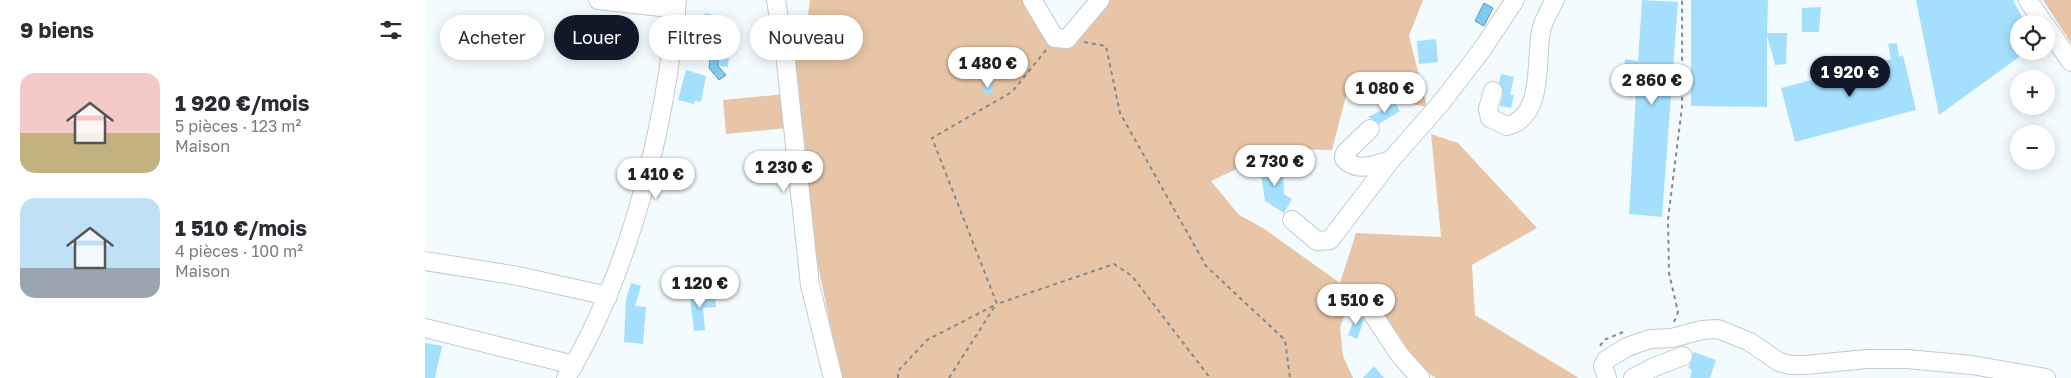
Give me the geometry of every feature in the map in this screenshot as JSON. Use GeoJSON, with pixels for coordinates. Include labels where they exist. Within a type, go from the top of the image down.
{"type":"FeatureCollection","features":[{"type":"Feature","properties":{"kind":"street"},"geometry":{"type":"LineString","coordinates":[[425,328],[570,371],[608,296],[625,253],[654,140],[676,6],[661,7],[598,0]]}},
{"type":"Feature","properties":{"kind":"street"},"geometry":{"type":"LineString","coordinates":[[776,0],[786,62],[810,285],[833,378]]}},
{"type":"Feature","properties":{"kind":"street"},"geometry":{"type":"LineString","coordinates":[[1032,0],[1061,39],[1100,0]]}},
{"type":"Feature","properties":{"kind":"street"},"geometry":{"type":"LineString","coordinates":[[1292,220],[1317,241],[1330,240],[1391,160],[1441,103],[1481,51],[1515,0]]}},
{"type":"Feature","properties":{"kind":"street"},"geometry":{"type":"LineString","coordinates":[[1493,91],[1488,109],[1490,118],[1507,126],[1517,123],[1525,116],[1537,82],[1541,30],[1555,0]]}},
{"type":"Feature","properties":{"kind":"street"},"geometry":{"type":"LineString","coordinates":[[2028,0],[2038,15]]}},
{"type":"Feature","properties":{"kind":"street"},"geometry":{"type":"LineString","coordinates":[[2055,39],[2071,62]]}},
{"type":"Feature","properties":{"kind":"street"},"geometry":{"type":"LineString","coordinates":[[1370,130],[1345,153],[1344,158],[1347,163],[1358,166],[1373,166],[1391,160]]}},
{"type":"Feature","properties":{"kind":"street"},"geometry":{"type":"LineString","coordinates":[[425,261],[518,276],[608,296]]}},
{"type":"Feature","properties":{"kind":"street"},"geometry":{"type":"LineString","coordinates":[[1370,310],[1399,354],[1420,378]]}},
{"type":"Feature","properties":{"kind":"street"},"geometry":{"type":"LineString","coordinates":[[1607,378],[1603,366],[1606,360],[1627,347],[1650,339],[1672,338],[1702,330],[1718,329],[1750,342],[1779,362],[1790,365],[1867,359],[1907,359],[1972,365],[2046,378]]}},
{"type":"Feature","properties":{"kind":"street"},"geometry":{"type":"LineString","coordinates":[[1633,378],[1654,367],[1683,356]]}},
{"type":"Feature","properties":{"kind":"path"},"geometry":{"type":"LineString","coordinates":[[1672,324],[1677,318],[1677,312],[1669,273],[1668,219],[1682,107],[1682,0]]}},
{"type":"Feature","properties":{"kind":"path"},"geometry":{"type":"LineString","coordinates":[[997,304],[932,138],[1012,92],[1061,39],[1106,46],[1120,113],[1206,266],[1285,340],[1290,378]]}},
{"type":"Feature","properties":{"kind":"path"},"geometry":{"type":"LineString","coordinates":[[898,378],[898,371],[927,340],[997,304],[1114,264],[1132,276],[1209,378]]}},
{"type":"Feature","properties":{"kind":"path"},"geometry":{"type":"LineString","coordinates":[[949,378],[997,304]]}},
{"type":"Feature","properties":{"kind":"path"},"geometry":{"type":"LineString","coordinates":[[1596,352],[1604,340],[1617,333],[1626,332]]}},
{"type":"Feature","properties":{"kind":"shaded area"},"geometry":{"type":"Polygon","coordinates":[[[810,0],[1024,0],[1052,47],[1068,48],[1108,0],[1423,0],[1409,36],[1427,107],[1347,92],[1332,150],[1250,148],[1243,166],[1211,181],[1239,215],[1263,228],[1340,283],[1356,233],[1441,237],[1431,134],[1458,143],[1537,228],[1472,265],[1475,315],[1579,378],[1436,378],[1399,342],[1379,306],[1355,290],[1340,327],[1343,356],[1353,378],[841,378],[804,196],[789,60],[863,60],[863,15],[808,15],[810,0]]]}},
{"type":"Feature","properties":{"kind":"shaded area"},"geometry":{"type":"Polygon","coordinates":[[[2043,0],[2071,0],[2071,43],[2055,18],[2055,15],[2053,15],[2043,0]]]}},
{"type":"Feature","properties":{"kind":"shaded area"},"geometry":{"type":"Polygon","coordinates":[[[784,94],[788,128],[726,134],[723,100],[784,94]]]}},
{"type":"Feature","properties":{"kind":"water"},"geometry":{"type":"Polygon","coordinates":[[[1484,3],[1493,8],[1484,26],[1475,21],[1484,3]]]}},
{"type":"Feature","properties":{"kind":"water"},"geometry":{"type":"Polygon","coordinates":[[[710,60],[718,60],[718,66],[726,75],[719,80],[709,68],[710,60]]]}},
{"type":"Feature","properties":{"kind":"building"},"geometry":{"type":"Polygon","coordinates":[[[1642,0],[1678,2],[1662,217],[1629,214],[1637,74],[1623,72],[1625,59],[1638,61],[1642,0]]]}},
{"type":"Feature","properties":{"kind":"building"},"geometry":{"type":"Polygon","coordinates":[[[1691,0],[1768,0],[1767,33],[1787,33],[1786,64],[1775,65],[1767,35],[1767,107],[1691,106],[1691,0]]]}},
{"type":"Feature","properties":{"kind":"building"},"geometry":{"type":"Polygon","coordinates":[[[1916,0],[2013,0],[2021,15],[2010,15],[2010,60],[2015,60],[1939,115],[1916,0]]]}},
{"type":"Feature","properties":{"kind":"building"},"geometry":{"type":"Polygon","coordinates":[[[1821,7],[1819,32],[1802,32],[1802,8],[1821,7]]]}},
{"type":"Feature","properties":{"kind":"building"},"geometry":{"type":"Polygon","coordinates":[[[1436,39],[1438,62],[1419,64],[1417,41],[1436,39]]]}},
{"type":"Feature","properties":{"kind":"building"},"geometry":{"type":"Polygon","coordinates":[[[1897,43],[1899,57],[1903,55],[1916,110],[1795,142],[1781,88],[1891,59],[1888,44],[1897,43]]]}},
{"type":"Feature","properties":{"kind":"building"},"geometry":{"type":"Polygon","coordinates":[[[719,60],[728,60],[728,67],[719,66],[719,60]]]}},
{"type":"Feature","properties":{"kind":"building"},"geometry":{"type":"Polygon","coordinates":[[[686,70],[706,76],[701,102],[695,101],[694,104],[678,100],[686,70]]]}},
{"type":"Feature","properties":{"kind":"building"},"geometry":{"type":"Polygon","coordinates":[[[1501,74],[1514,77],[1510,94],[1514,95],[1511,108],[1500,106],[1503,93],[1499,83],[1501,74]]]}},
{"type":"Feature","properties":{"kind":"building"},"geometry":{"type":"Polygon","coordinates":[[[991,83],[994,92],[985,95],[982,86],[991,83]]]}},
{"type":"Feature","properties":{"kind":"building"},"geometry":{"type":"Polygon","coordinates":[[[1395,103],[1400,111],[1379,124],[1368,117],[1395,103]]]}},
{"type":"Feature","properties":{"kind":"building"},"geometry":{"type":"Polygon","coordinates":[[[1283,166],[1284,194],[1292,199],[1284,213],[1265,201],[1260,167],[1283,166]]]}},
{"type":"Feature","properties":{"kind":"building"},"geometry":{"type":"Polygon","coordinates":[[[631,283],[641,286],[635,306],[646,307],[643,344],[624,342],[626,299],[631,283]]]}},
{"type":"Feature","properties":{"kind":"building"},"geometry":{"type":"Polygon","coordinates":[[[699,289],[700,299],[715,298],[716,307],[703,308],[705,330],[694,331],[689,290],[699,289]]]}},
{"type":"Feature","properties":{"kind":"building"},"geometry":{"type":"Polygon","coordinates":[[[1357,312],[1360,313],[1364,320],[1357,339],[1348,335],[1357,312]]]}},
{"type":"Feature","properties":{"kind":"building"},"geometry":{"type":"Polygon","coordinates":[[[425,343],[442,346],[435,378],[425,378],[425,343]]]}},
{"type":"Feature","properties":{"kind":"building"},"geometry":{"type":"Polygon","coordinates":[[[1694,352],[1716,360],[1710,378],[1690,378],[1692,370],[1688,368],[1694,352]]]}},
{"type":"Feature","properties":{"kind":"building"},"geometry":{"type":"Polygon","coordinates":[[[1374,366],[1384,378],[1363,378],[1374,366]]]}}]}
